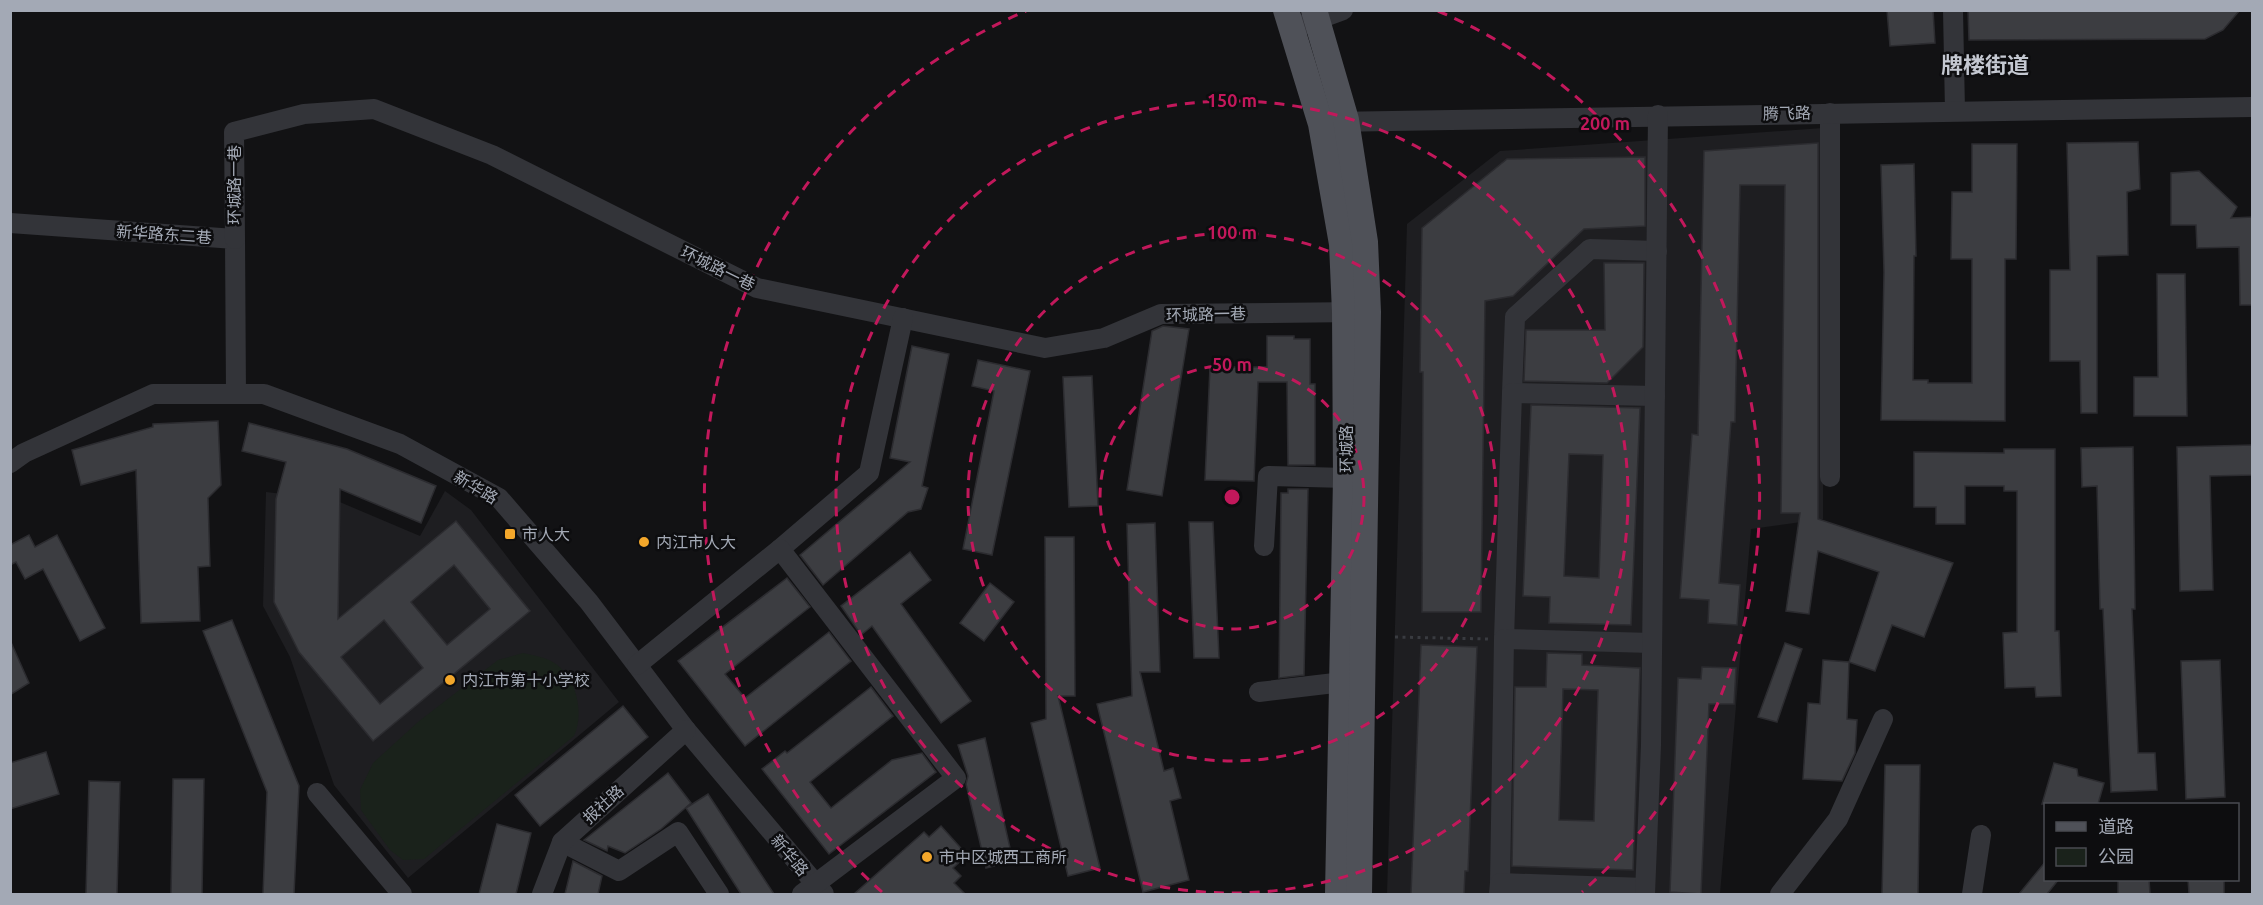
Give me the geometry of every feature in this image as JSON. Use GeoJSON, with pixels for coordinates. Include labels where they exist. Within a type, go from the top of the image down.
{"type":"FeatureCollection","features":[{"type":"Feature","properties":{"kind":"main road","name":"环城路"},"geometry":{"type":"LineString","coordinates":[[1315,15],[1333,122],[1365,242],[1357,312],[1346,477],[1338,894]]}},
{"type":"Feature","properties":{"kind":"main road","name":"环城路"},"geometry":{"type":"LineString","coordinates":[[1288,19],[1333,122]]}},
{"type":"Feature","properties":{"kind":"main road","name":"环城路"},"geometry":{"type":"LineString","coordinates":[[1357,312],[1359,894]]}},
{"type":"Feature","properties":{"kind":"street"},"geometry":{"type":"LineString","coordinates":[[1288,19],[1343,10]]}},
{"type":"Feature","properties":{"kind":"street"},"geometry":{"type":"LineString","coordinates":[[1953,10],[1955,111]]}},
{"type":"Feature","properties":{"kind":"street","name":"腾飞路"},"geometry":{"type":"LineString","coordinates":[[1333,122],[2253,106]]}},
{"type":"Feature","properties":{"kind":"street","name":"环城路一巷"},"geometry":{"type":"LineString","coordinates":[[235,239],[234,132],[304,114],[375,109],[492,155],[757,288],[1045,348],[1104,338],[1161,314],[1357,312]]}},
{"type":"Feature","properties":{"kind":"street"},"geometry":{"type":"LineString","coordinates":[[1830,113],[1830,477]]}},
{"type":"Feature","properties":{"kind":"street"},"geometry":{"type":"LineString","coordinates":[[1657,250],[1590,249],[1515,317],[1504,639],[1500,889],[1645,891],[1652,643],[1657,250],[1658,115]]}},
{"type":"Feature","properties":{"kind":"street","name":"新华路东二巷"},"geometry":{"type":"LineString","coordinates":[[10,222],[235,239],[236,394]]}},
{"type":"Feature","properties":{"kind":"street"},"geometry":{"type":"LineString","coordinates":[[637,665],[780,549],[869,473],[903,318]]}},
{"type":"Feature","properties":{"kind":"street"},"geometry":{"type":"LineString","coordinates":[[1512,393],[1655,396]]}},
{"type":"Feature","properties":{"kind":"street","name":"新华路"},"geometry":{"type":"LineString","coordinates":[[10,463],[24,453],[153,394],[264,394],[400,444],[499,498],[589,602],[686,730],[814,891]]}},
{"type":"Feature","properties":{"kind":"street"},"geometry":{"type":"LineString","coordinates":[[1264,546],[1268,477],[1346,477]]}},
{"type":"Feature","properties":{"kind":"street"},"geometry":{"type":"LineString","coordinates":[[780,549],[956,778],[814,891]]}},
{"type":"Feature","properties":{"kind":"street"},"geometry":{"type":"LineString","coordinates":[[1504,639],[1652,643]]}},
{"type":"Feature","properties":{"kind":"street"},"geometry":{"type":"LineString","coordinates":[[1259,692],[1343,682]]}},
{"type":"Feature","properties":{"kind":"street"},"geometry":{"type":"LineString","coordinates":[[1780,894],[1838,819],[1883,719]]}},
{"type":"Feature","properties":{"kind":"street","name":"报社路"},"geometry":{"type":"LineString","coordinates":[[542,894],[562,842],[686,730]]}},
{"type":"Feature","properties":{"kind":"street"},"geometry":{"type":"LineString","coordinates":[[317,792],[402,894]]}},
{"type":"Feature","properties":{"kind":"street"},"geometry":{"type":"LineString","coordinates":[[562,842],[619,871],[678,832],[719,894]]}},
{"type":"Feature","properties":{"kind":"street"},"geometry":{"type":"LineString","coordinates":[[1972,894],[1981,835]]}},
{"type":"Feature","properties":{"kind":"path"},"geometry":{"type":"LineString","coordinates":[[1395,637],[1504,639]]}},
{"type":"Feature","properties":{"kind":"shaded area"},"geometry":{"type":"Polygon","coordinates":[[[1823,128],[1823,519],[1751,529],[1720,894],[1387,894],[1407,224],[1500,151],[1823,128]]]}},
{"type":"Feature","properties":{"kind":"shaded area","name":"内江市第十小学校"},"geometry":{"type":"Polygon","coordinates":[[[445,491],[471,510],[619,702],[408,878],[334,785],[290,657],[263,606],[266,492],[335,500],[420,536],[445,491]]]}},
{"type":"Feature","properties":{"kind":"green space"},"geometry":{"type":"Polygon","coordinates":[[[523,653],[551,661],[567,675],[576,694],[578,705],[579,716],[574,736],[424,859],[403,860],[390,850],[361,810],[360,790],[373,763],[418,722],[498,660],[523,653]]]}},
{"type":"Feature","properties":{"kind":"building"},"geometry":{"type":"Polygon","coordinates":[[[1887,10],[1933,10],[1935,43],[1890,46],[1887,10]]]}},
{"type":"Feature","properties":{"kind":"building"},"geometry":{"type":"Polygon","coordinates":[[[1968,10],[2240,10],[2223,30],[2205,39],[1969,40],[1968,10]]]}},
{"type":"Feature","properties":{"kind":"building"},"geometry":{"type":"Polygon","coordinates":[[[2138,142],[2140,189],[2127,192],[2128,255],[2097,256],[2097,413],[2081,413],[2080,361],[2050,361],[2050,270],[2070,270],[2067,143],[2138,142]]]}},
{"type":"Feature","properties":{"kind":"building"},"geometry":{"type":"Polygon","coordinates":[[[1818,143],[1818,519],[1953,563],[1924,637],[1892,625],[1875,671],[1849,662],[1879,572],[1818,551],[1809,614],[1786,611],[1800,513],[1781,513],[1785,185],[1740,185],[1735,422],[1731,422],[1719,583],[1740,585],[1737,625],[1708,623],[1709,600],[1680,598],[1692,434],[1698,435],[1704,151],[1818,143]]]}},
{"type":"Feature","properties":{"kind":"building"},"geometry":{"type":"Polygon","coordinates":[[[1972,144],[2017,144],[2016,259],[2005,259],[2005,421],[1881,420],[1884,272],[1881,165],[1914,164],[1916,256],[1914,256],[1913,380],[1928,380],[1928,383],[1972,383],[1972,259],[1951,259],[1952,192],[1972,192],[1972,144]]]}},
{"type":"Feature","properties":{"kind":"building"},"geometry":{"type":"Polygon","coordinates":[[[1645,157],[1645,226],[1584,229],[1513,296],[1485,301],[1481,612],[1422,612],[1423,372],[1420,372],[1422,228],[1507,159],[1645,157]]]}},
{"type":"Feature","properties":{"kind":"building"},"geometry":{"type":"Polygon","coordinates":[[[2199,171],[2237,207],[2231,218],[2253,217],[2253,305],[2240,305],[2239,247],[2197,248],[2196,225],[2171,225],[2171,173],[2199,171]]]}},
{"type":"Feature","properties":{"kind":"building"},"geometry":{"type":"Polygon","coordinates":[[[1604,263],[1644,263],[1643,347],[1607,383],[1524,381],[1526,330],[1605,330],[1604,263]]]}},
{"type":"Feature","properties":{"kind":"building"},"geometry":{"type":"Polygon","coordinates":[[[2157,274],[2185,274],[2187,416],[2134,416],[2134,377],[2158,377],[2157,274]]]}},
{"type":"Feature","properties":{"kind":"building"},"geometry":{"type":"Polygon","coordinates":[[[1163,326],[1189,329],[1162,496],[1127,490],[1152,331],[1163,326]]]}},
{"type":"Feature","properties":{"kind":"building"},"geometry":{"type":"Polygon","coordinates":[[[1267,336],[1294,336],[1294,339],[1310,339],[1310,384],[1315,384],[1315,465],[1288,465],[1287,382],[1258,382],[1254,481],[1205,480],[1210,367],[1267,367],[1267,336]]]}},
{"type":"Feature","properties":{"kind":"building"},"geometry":{"type":"Polygon","coordinates":[[[912,346],[949,354],[922,486],[928,488],[921,509],[908,512],[823,585],[800,555],[910,462],[890,458],[912,346]]]}},
{"type":"Feature","properties":{"kind":"building"},"geometry":{"type":"Polygon","coordinates":[[[978,360],[1030,371],[992,555],[963,549],[994,391],[972,386],[978,360]]]}},
{"type":"Feature","properties":{"kind":"building"},"geometry":{"type":"Polygon","coordinates":[[[1092,376],[1098,506],[1069,507],[1063,377],[1092,376]]]}},
{"type":"Feature","properties":{"kind":"building"},"geometry":{"type":"Polygon","coordinates":[[[1531,405],[1640,408],[1631,625],[1549,623],[1550,597],[1523,596],[1531,405]],[[1569,454],[1564,576],[1599,578],[1603,455],[1569,454]]]}},
{"type":"Feature","properties":{"kind":"building"},"geometry":{"type":"Polygon","coordinates":[[[218,421],[221,485],[208,498],[210,566],[198,567],[200,621],[141,623],[136,470],[81,485],[72,450],[153,427],[153,424],[218,421]]]}},
{"type":"Feature","properties":{"kind":"building"},"geometry":{"type":"Polygon","coordinates":[[[249,423],[347,449],[436,486],[421,523],[340,489],[338,619],[456,521],[530,611],[373,741],[299,652],[274,602],[276,499],[286,462],[242,451],[249,423]],[[454,565],[411,602],[447,645],[490,609],[454,565]],[[384,620],[341,657],[380,704],[423,668],[384,620]]]}},
{"type":"Feature","properties":{"kind":"building"},"geometry":{"type":"Polygon","coordinates":[[[2253,445],[2253,475],[2210,476],[2213,590],[2180,591],[2177,447],[2253,445]]]}},
{"type":"Feature","properties":{"kind":"building"},"geometry":{"type":"Polygon","coordinates":[[[2133,447],[2135,609],[2132,609],[2138,753],[2155,753],[2157,790],[2111,792],[2103,609],[2100,609],[2097,486],[2082,487],[2081,448],[2133,447]]]}},
{"type":"Feature","properties":{"kind":"building"},"geometry":{"type":"Polygon","coordinates":[[[2004,449],[2055,449],[2055,631],[2059,631],[2061,696],[2036,697],[2035,687],[2005,688],[2003,633],[2017,632],[2017,491],[2004,491],[2004,486],[1965,486],[1965,524],[1936,524],[1936,507],[1914,507],[1914,452],[2004,453],[2004,449]]]}},
{"type":"Feature","properties":{"kind":"building"},"geometry":{"type":"Polygon","coordinates":[[[1288,489],[1308,489],[1304,675],[1279,678],[1281,493],[1288,493],[1288,489]]]}},
{"type":"Feature","properties":{"kind":"building"},"geometry":{"type":"Polygon","coordinates":[[[1189,522],[1213,522],[1219,658],[1194,658],[1189,522]]]}},
{"type":"Feature","properties":{"kind":"building"},"geometry":{"type":"Polygon","coordinates":[[[1155,523],[1160,672],[1140,672],[1164,771],[1173,768],[1181,798],[1170,801],[1189,880],[1143,892],[1097,704],[1132,696],[1127,524],[1155,523]]]}},
{"type":"Feature","properties":{"kind":"building"},"geometry":{"type":"Polygon","coordinates":[[[29,535],[35,547],[57,535],[105,628],[80,641],[43,569],[25,579],[16,562],[10,565],[10,545],[29,535]]]}},
{"type":"Feature","properties":{"kind":"building"},"geometry":{"type":"Polygon","coordinates":[[[1045,537],[1074,537],[1075,696],[1058,696],[1100,868],[1068,876],[1031,723],[1046,719],[1045,537]]]}},
{"type":"Feature","properties":{"kind":"building"},"geometry":{"type":"Polygon","coordinates":[[[910,552],[931,580],[901,604],[971,701],[941,723],[872,626],[861,635],[841,606],[910,552]]]}},
{"type":"Feature","properties":{"kind":"building"},"geometry":{"type":"Polygon","coordinates":[[[787,578],[810,607],[725,674],[745,698],[829,632],[851,661],[745,746],[678,661],[787,578]]]}},
{"type":"Feature","properties":{"kind":"building"},"geometry":{"type":"Polygon","coordinates":[[[990,583],[1014,602],[984,641],[960,623],[990,583]]]}},
{"type":"Feature","properties":{"kind":"building"},"geometry":{"type":"Polygon","coordinates":[[[232,620],[299,786],[294,894],[263,894],[267,792],[203,631],[232,620]]]}},
{"type":"Feature","properties":{"kind":"building"},"geometry":{"type":"Polygon","coordinates":[[[10,640],[29,683],[10,695],[10,640]]]}},
{"type":"Feature","properties":{"kind":"building"},"geometry":{"type":"Polygon","coordinates":[[[1785,643],[1802,649],[1777,722],[1758,717],[1785,643]]]}},
{"type":"Feature","properties":{"kind":"building"},"geometry":{"type":"Polygon","coordinates":[[[1421,645],[1477,647],[1468,871],[1465,871],[1464,894],[1411,894],[1421,645]]]}},
{"type":"Feature","properties":{"kind":"building"},"geometry":{"type":"Polygon","coordinates":[[[1547,653],[1582,654],[1582,665],[1640,668],[1633,870],[1512,866],[1515,687],[1546,687],[1547,653]],[[1563,689],[1559,820],[1594,821],[1598,690],[1563,689]]]}},
{"type":"Feature","properties":{"kind":"building"},"geometry":{"type":"Polygon","coordinates":[[[1823,660],[1849,662],[1847,719],[1857,720],[1855,753],[1842,781],[1803,779],[1808,703],[1820,704],[1823,660]]]}},
{"type":"Feature","properties":{"kind":"building"},"geometry":{"type":"Polygon","coordinates":[[[2220,660],[2225,797],[2186,799],[2181,661],[2220,660]]]}},
{"type":"Feature","properties":{"kind":"building"},"geometry":{"type":"Polygon","coordinates":[[[1702,667],[1736,668],[1734,704],[1709,704],[1701,894],[1670,892],[1678,678],[1701,679],[1702,667]]]}},
{"type":"Feature","properties":{"kind":"building"},"geometry":{"type":"Polygon","coordinates":[[[871,687],[893,716],[810,782],[831,808],[892,760],[922,753],[936,772],[829,854],[762,769],[785,751],[787,753],[871,687]]]}},
{"type":"Feature","properties":{"kind":"building"},"geometry":{"type":"Polygon","coordinates":[[[623,706],[648,737],[540,826],[515,795],[623,706]]]}},
{"type":"Feature","properties":{"kind":"building"},"geometry":{"type":"Polygon","coordinates":[[[985,738],[1013,861],[986,868],[966,784],[968,776],[958,745],[985,738]]]}},
{"type":"Feature","properties":{"kind":"building"},"geometry":{"type":"Polygon","coordinates":[[[46,752],[59,794],[10,809],[10,763],[46,752]]]}},
{"type":"Feature","properties":{"kind":"building"},"geometry":{"type":"Polygon","coordinates":[[[2054,763],[2077,769],[2078,776],[2104,783],[2098,803],[2042,804],[2054,763]]]}},
{"type":"Feature","properties":{"kind":"building"},"geometry":{"type":"Polygon","coordinates":[[[1885,765],[1920,765],[1918,894],[1882,894],[1885,765]]]}},
{"type":"Feature","properties":{"kind":"building"},"geometry":{"type":"Polygon","coordinates":[[[668,773],[691,803],[661,829],[625,853],[608,846],[607,851],[584,840],[668,773]]]}},
{"type":"Feature","properties":{"kind":"building"},"geometry":{"type":"Polygon","coordinates":[[[173,779],[204,779],[202,894],[171,894],[173,779]]]}},
{"type":"Feature","properties":{"kind":"building"},"geometry":{"type":"Polygon","coordinates":[[[89,781],[120,782],[117,894],[86,894],[89,781]]]}},
{"type":"Feature","properties":{"kind":"building"},"geometry":{"type":"Polygon","coordinates":[[[708,794],[774,894],[741,894],[686,808],[708,794]]]}},
{"type":"Feature","properties":{"kind":"building"},"geometry":{"type":"Polygon","coordinates":[[[497,824],[531,833],[516,894],[479,894],[497,824]]]}},
{"type":"Feature","properties":{"kind":"building","name":"市中区城西工商所"},"geometry":{"type":"Polygon","coordinates":[[[941,826],[967,855],[953,868],[961,876],[954,883],[965,894],[854,894],[924,832],[929,837],[941,826]]]}},
{"type":"Feature","properties":{"kind":"building"},"geometry":{"type":"Polygon","coordinates":[[[573,861],[602,876],[598,894],[565,894],[573,861]]]}},
{"type":"Feature","properties":{"kind":"building"},"geometry":{"type":"Polygon","coordinates":[[[2044,863],[2044,881],[2057,881],[2047,894],[2019,894],[2044,863]]]}},
{"type":"Feature","properties":{"kind":"building"},"geometry":{"type":"Polygon","coordinates":[[[2118,881],[2149,881],[2150,894],[2118,894],[2118,881]]]}},
{"type":"Feature","properties":{"kind":"building"},"geometry":{"type":"Polygon","coordinates":[[[2188,881],[2224,881],[2224,894],[2189,894],[2188,881]]]}},
{"type":"Feature","properties":{"kind":"place","name":"市人大"},"geometry":{"type":"Point","coordinates":[510,534]}},
{"type":"Feature","properties":{"kind":"place","name":"内江市人大"},"geometry":{"type":"Point","coordinates":[644,542]}},
{"type":"Feature","properties":{"kind":"place","name":"内江市第十小学校"},"geometry":{"type":"Point","coordinates":[450,680]}},
{"type":"Feature","properties":{"kind":"place","name":"市中区城西工商所"},"geometry":{"type":"Point","coordinates":[927,857]}},
{"type":"Feature","properties":{"kind":"district","name":"牌楼街道"},"geometry":{"type":"Point","coordinates":[1985,64]}}]}
